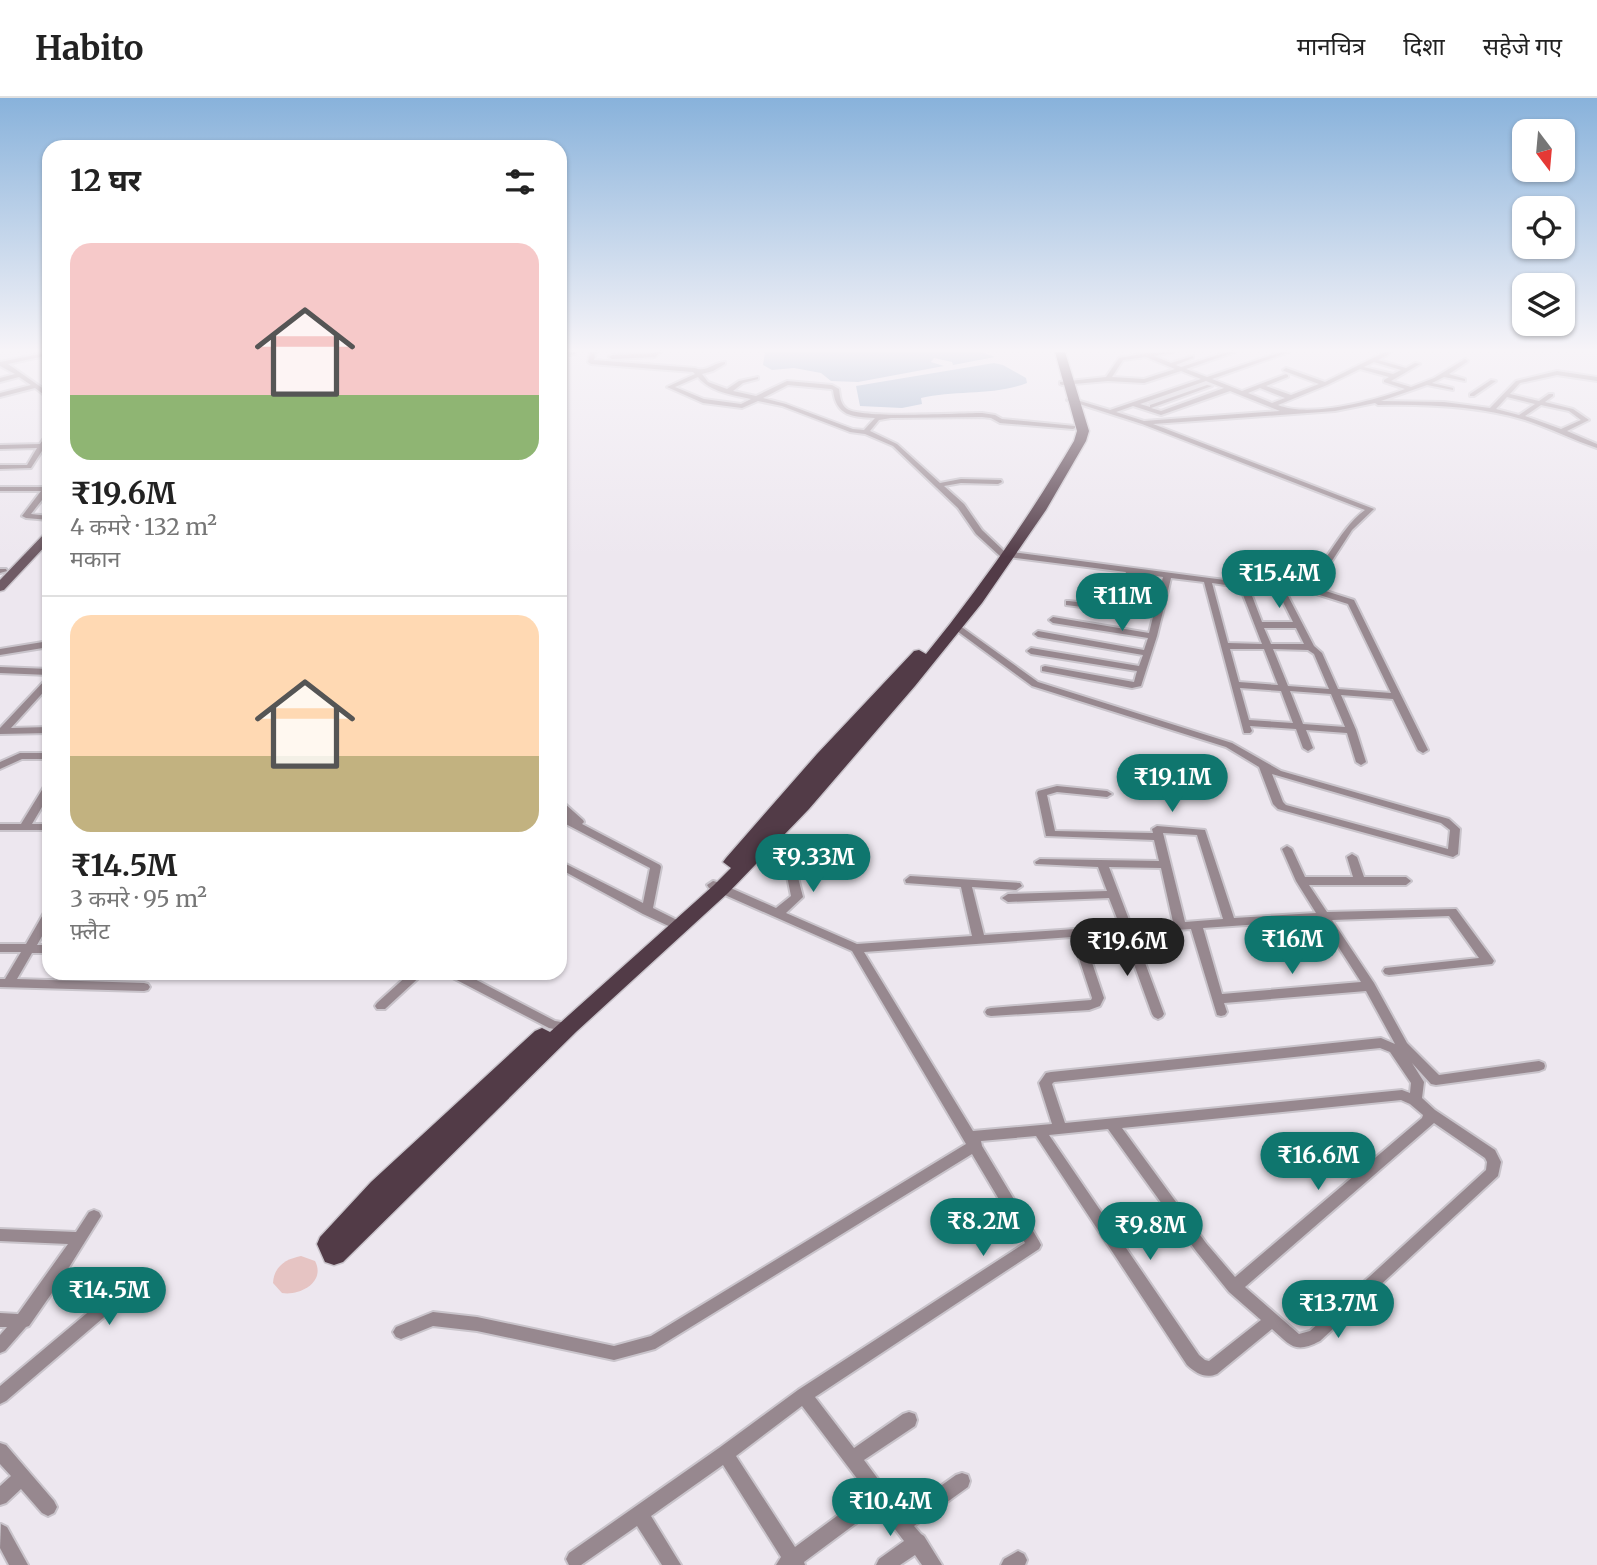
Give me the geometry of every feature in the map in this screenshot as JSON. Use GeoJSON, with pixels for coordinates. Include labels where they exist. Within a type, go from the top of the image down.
{"type":"FeatureCollection","features":[{"type":"Feature","properties":{"kind":"main road"},"geometry":{"type":"LineString","coordinates":[[717,887],[823,757],[914,660],[1006,554],[1073,439],[1072,420]]}},
{"type":"Feature","properties":{"kind":"main road"},"geometry":{"type":"LineString","coordinates":[[330,1250],[561,1026],[618,965],[674,924],[717,887],[803,805],[956,626],[1080,441],[1083,431],[1079,420]]}},
{"type":"Feature","properties":{"kind":"main road"},"geometry":{"type":"LineString","coordinates":[[1,572],[42,533]]}},
{"type":"Feature","properties":{"kind":"main road"},"geometry":{"type":"LineString","coordinates":[[0,587],[42,542]]}},
{"type":"Feature","properties":{"kind":"street"},"geometry":{"type":"LineString","coordinates":[[824,420],[852,431],[866,432],[895,446],[940,485],[961,506],[979,532],[1006,554],[1207,580],[1282,593],[1307,588],[1351,603],[1423,750]]}},
{"type":"Feature","properties":{"kind":"street"},"geometry":{"type":"LineString","coordinates":[[866,432],[876,420]]}},
{"type":"Feature","properties":{"kind":"street"},"geometry":{"type":"LineString","coordinates":[[1001,420],[1073,427]]}},
{"type":"Feature","properties":{"kind":"street"},"geometry":{"type":"LineString","coordinates":[[1140,420],[1370,509],[1346,532],[1307,588]]}},
{"type":"Feature","properties":{"kind":"street"},"geometry":{"type":"LineString","coordinates":[[1144,422],[1166,420]]}},
{"type":"Feature","properties":{"kind":"street"},"geometry":{"type":"LineString","coordinates":[[1530,420],[1597,446]]}},
{"type":"Feature","properties":{"kind":"street"},"geometry":{"type":"LineString","coordinates":[[1561,431],[1585,420]]}},
{"type":"Feature","properties":{"kind":"street"},"geometry":{"type":"LineString","coordinates":[[0,447],[42,446]]}},
{"type":"Feature","properties":{"kind":"street"},"geometry":{"type":"LineString","coordinates":[[0,467],[29,467],[42,446]]}},
{"type":"Feature","properties":{"kind":"street"},"geometry":{"type":"LineString","coordinates":[[940,485],[961,481],[998,482]]}},
{"type":"Feature","properties":{"kind":"street"},"geometry":{"type":"LineString","coordinates":[[0,489],[42,489]]}},
{"type":"Feature","properties":{"kind":"street"},"geometry":{"type":"LineString","coordinates":[[42,495],[26,516],[42,517]]}},
{"type":"Feature","properties":{"kind":"street"},"geometry":{"type":"LineString","coordinates":[[1069,603],[1112,609],[1130,570]]}},
{"type":"Feature","properties":{"kind":"street"},"geometry":{"type":"LineString","coordinates":[[1045,669],[1138,684],[1149,653],[1168,575]]}},
{"type":"Feature","properties":{"kind":"street"},"geometry":{"type":"LineString","coordinates":[[1207,580],[1247,727],[1351,730]]}},
{"type":"Feature","properties":{"kind":"street"},"geometry":{"type":"LineString","coordinates":[[1244,587],[1308,748]]}},
{"type":"Feature","properties":{"kind":"street"},"geometry":{"type":"LineString","coordinates":[[1282,593],[1310,648]]}},
{"type":"Feature","properties":{"kind":"street"},"geometry":{"type":"LineString","coordinates":[[1053,620],[1153,636]]}},
{"type":"Feature","properties":{"kind":"street"},"geometry":{"type":"LineString","coordinates":[[1259,625],[1299,625]]}},
{"type":"Feature","properties":{"kind":"street"},"geometry":{"type":"LineString","coordinates":[[956,626],[1035,684],[1229,745],[1277,773],[1446,821],[1455,829],[1453,854],[1282,807],[1278,804],[1264,767]]}},
{"type":"Feature","properties":{"kind":"street"},"geometry":{"type":"LineString","coordinates":[[1038,634],[1149,653]]}},
{"type":"Feature","properties":{"kind":"street"},"geometry":{"type":"LineString","coordinates":[[0,652],[42,645]]}},
{"type":"Feature","properties":{"kind":"street"},"geometry":{"type":"LineString","coordinates":[[1226,646],[1310,648],[1318,653],[1351,730],[1361,762]]}},
{"type":"Feature","properties":{"kind":"street"},"geometry":{"type":"LineString","coordinates":[[1031,651],[1142,669]]}},
{"type":"Feature","properties":{"kind":"street"},"geometry":{"type":"LineString","coordinates":[[1,670],[42,672]]}},
{"type":"Feature","properties":{"kind":"street"},"geometry":{"type":"LineString","coordinates":[[1236,685],[1395,695]]}},
{"type":"Feature","properties":{"kind":"street"},"geometry":{"type":"LineString","coordinates":[[2,731],[42,688]]}},
{"type":"Feature","properties":{"kind":"street"},"geometry":{"type":"LineString","coordinates":[[2,731],[42,730]]}},
{"type":"Feature","properties":{"kind":"street"},"geometry":{"type":"LineString","coordinates":[[0,766],[20,756],[42,756]]}},
{"type":"Feature","properties":{"kind":"street"},"geometry":{"type":"LineString","coordinates":[[1107,794],[1057,789],[1042,793],[1050,834],[1159,837]]}},
{"type":"Feature","properties":{"kind":"street"},"geometry":{"type":"LineString","coordinates":[[24,828],[42,803]]}},
{"type":"Feature","properties":{"kind":"street"},"geometry":{"type":"LineString","coordinates":[[567,811],[592,833]]}},
{"type":"Feature","properties":{"kind":"street"},"geometry":{"type":"LineString","coordinates":[[567,820],[656,867],[647,911]]}},
{"type":"Feature","properties":{"kind":"street"},"geometry":{"type":"LineString","coordinates":[[0,827],[42,827]]}},
{"type":"Feature","properties":{"kind":"street"},"geometry":{"type":"LineString","coordinates":[[1180,926],[1163,865],[1157,829],[1201,832],[1230,922]]}},
{"type":"Feature","properties":{"kind":"street"},"geometry":{"type":"LineString","coordinates":[[1287,849],[1315,905],[1326,916],[1370,986],[1402,1046],[1436,1080],[1539,1066]]}},
{"type":"Feature","properties":{"kind":"street"},"geometry":{"type":"LineString","coordinates":[[777,914],[797,897],[788,856]]}},
{"type":"Feature","properties":{"kind":"street"},"geometry":{"type":"LineString","coordinates":[[1352,857],[1360,881]]}},
{"type":"Feature","properties":{"kind":"street"},"geometry":{"type":"LineString","coordinates":[[1040,862],[1163,865]]}},
{"type":"Feature","properties":{"kind":"street"},"geometry":{"type":"LineString","coordinates":[[1102,863],[1158,1014]]}},
{"type":"Feature","properties":{"kind":"street"},"geometry":{"type":"LineString","coordinates":[[567,869],[674,924]]}},
{"type":"Feature","properties":{"kind":"street"},"geometry":{"type":"LineString","coordinates":[[910,880],[1016,886]]}},
{"type":"Feature","properties":{"kind":"street"},"geometry":{"type":"LineString","coordinates":[[1301,881],[1406,881]]}},
{"type":"Feature","properties":{"kind":"street"},"geometry":{"type":"LineString","coordinates":[[966,883],[979,940]]}},
{"type":"Feature","properties":{"kind":"street"},"geometry":{"type":"LineString","coordinates":[[717,887],[856,948],[1326,916],[1452,912],[1488,961],[1389,971]]}},
{"type":"Feature","properties":{"kind":"street"},"geometry":{"type":"LineString","coordinates":[[1009,898],[1112,894]]}},
{"type":"Feature","properties":{"kind":"street"},"geometry":{"type":"LineString","coordinates":[[1196,925],[1219,1006],[1370,986]]}},
{"type":"Feature","properties":{"kind":"street"},"geometry":{"type":"LineString","coordinates":[[4,983],[42,926]]}},
{"type":"Feature","properties":{"kind":"street"},"geometry":{"type":"LineString","coordinates":[[992,1012],[1089,1006],[1096,1003],[1098,998],[1076,933]]}},
{"type":"Feature","properties":{"kind":"street"},"geometry":{"type":"LineString","coordinates":[[0,948],[42,948]]}},
{"type":"Feature","properties":{"kind":"street"},"geometry":{"type":"LineString","coordinates":[[575,1559],[726,1454],[804,1395],[1034,1245],[856,948]]}},
{"type":"Feature","properties":{"kind":"street"},"geometry":{"type":"LineString","coordinates":[[382,1006],[410,980]]}},
{"type":"Feature","properties":{"kind":"street"},"geometry":{"type":"LineString","coordinates":[[467,980],[561,1026]]}},
{"type":"Feature","properties":{"kind":"street"},"geometry":{"type":"LineString","coordinates":[[4,983],[144,987]]}},
{"type":"Feature","properties":{"kind":"street"},"geometry":{"type":"LineString","coordinates":[[1060,1128],[1045,1083],[1051,1077],[1381,1042],[1394,1049],[1418,1082],[1415,1100]]}},
{"type":"Feature","properties":{"kind":"street"},"geometry":{"type":"LineString","coordinates":[[401,1332],[433,1319],[477,1324],[614,1353],[655,1342],[973,1141],[1039,1130],[1111,1123],[1402,1095],[1415,1100],[1430,1114],[1490,1154],[1494,1162],[1493,1171],[1315,1336],[1305,1341],[1296,1341],[1234,1287],[1201,1247],[1111,1123]]}},
{"type":"Feature","properties":{"kind":"street"},"geometry":{"type":"LineString","coordinates":[[1234,1287],[1428,1121],[1430,1114]]}},
{"type":"Feature","properties":{"kind":"street"},"geometry":{"type":"LineString","coordinates":[[1039,1130],[1193,1360],[1201,1367],[1211,1369],[1272,1320]]}},
{"type":"Feature","properties":{"kind":"street"},"geometry":{"type":"LineString","coordinates":[[0,1346],[24,1321],[60,1272],[94,1216]]}},
{"type":"Feature","properties":{"kind":"street"},"geometry":{"type":"LineString","coordinates":[[0,1235],[80,1238]]}},
{"type":"Feature","properties":{"kind":"street"},"geometry":{"type":"LineString","coordinates":[[0,1396],[118,1296],[60,1272]]}},
{"type":"Feature","properties":{"kind":"street"},"geometry":{"type":"LineString","coordinates":[[0,1320],[24,1321]]}},
{"type":"Feature","properties":{"kind":"street"},"geometry":{"type":"LineString","coordinates":[[804,1395],[933,1565]]}},
{"type":"Feature","properties":{"kind":"street"},"geometry":{"type":"LineString","coordinates":[[853,1458],[909,1420]]}},
{"type":"Feature","properties":{"kind":"street"},"geometry":{"type":"LineString","coordinates":[[0,1451],[48,1507]]}},
{"type":"Feature","properties":{"kind":"street"},"geometry":{"type":"LineString","coordinates":[[726,1454],[792,1563],[881,1494]]}},
{"type":"Feature","properties":{"kind":"street"},"geometry":{"type":"LineString","coordinates":[[0,1497],[22,1478]]}},
{"type":"Feature","properties":{"kind":"street"},"geometry":{"type":"LineString","coordinates":[[903,1523],[962,1482]]}},
{"type":"Feature","properties":{"kind":"street"},"geometry":{"type":"LineString","coordinates":[[639,1514],[672,1565]]}},
{"type":"Feature","properties":{"kind":"street"},"geometry":{"type":"LineString","coordinates":[[1,1533],[19,1565]]}},
{"type":"Feature","properties":{"kind":"street"},"geometry":{"type":"LineString","coordinates":[[885,1565],[918,1542]]}},
{"type":"Feature","properties":{"kind":"shaded area"},"geometry":{"type":"Polygon","coordinates":[[[301,1256],[315,1261],[317,1275],[314,1281],[303,1290],[282,1293],[273,1283],[278,1268],[286,1261],[301,1256]]]}}]}
